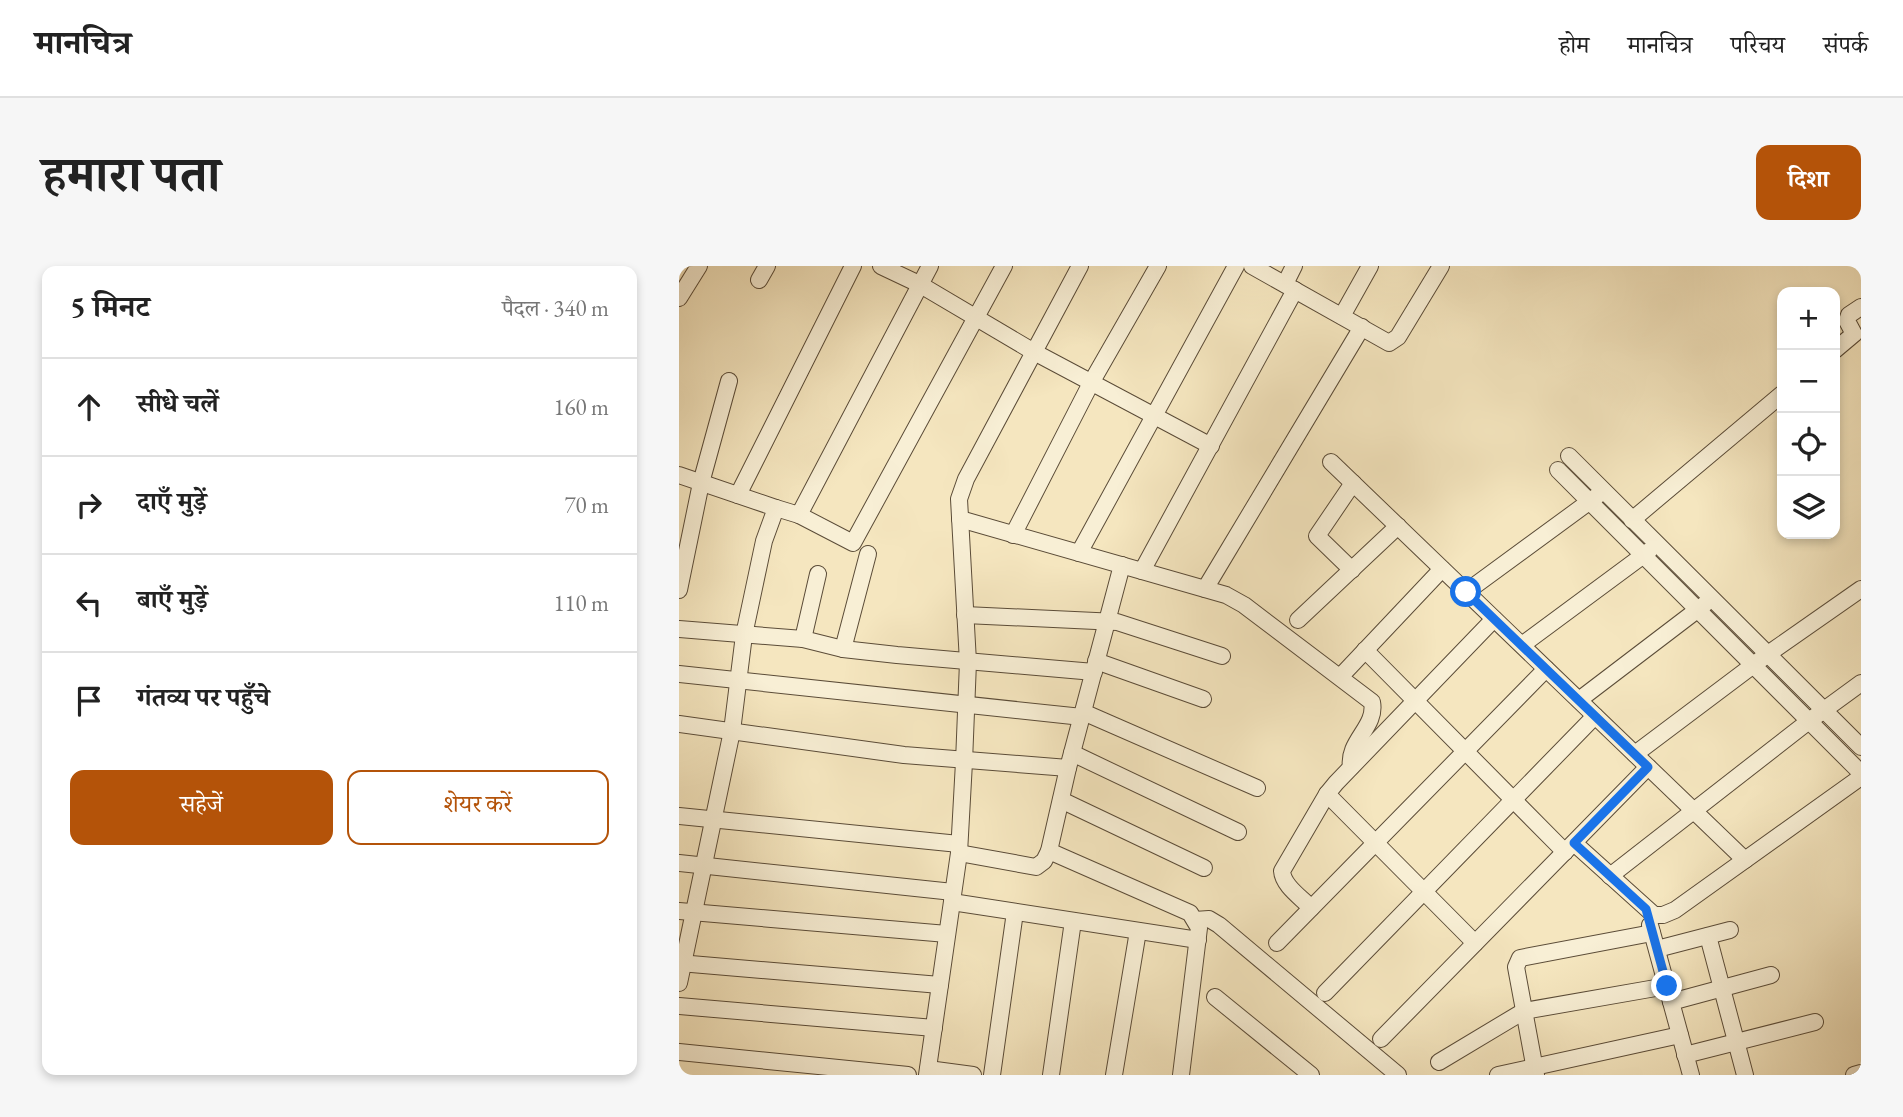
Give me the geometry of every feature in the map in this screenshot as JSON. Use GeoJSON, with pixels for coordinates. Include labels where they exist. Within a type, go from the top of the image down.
{"type":"FeatureCollection","features":[{"type":"Feature","properties":{"kind":"street"},"geometry":{"type":"LineString","coordinates":[[679,298],[699,266]]}},
{"type":"Feature","properties":{"kind":"street"},"geometry":{"type":"LineString","coordinates":[[738,495],[853,266]]}},
{"type":"Feature","properties":{"kind":"street"},"geometry":{"type":"LineString","coordinates":[[881,266],[919,284],[1034,352],[1211,446]]}},
{"type":"Feature","properties":{"kind":"street"},"geometry":{"type":"LineString","coordinates":[[799,515],[930,266]]}},
{"type":"Feature","properties":{"kind":"street"},"geometry":{"type":"LineString","coordinates":[[679,475],[799,515],[853,543],[1004,266]]}},
{"type":"Feature","properties":{"kind":"street"},"geometry":{"type":"LineString","coordinates":[[973,1075],[928,1072],[959,849],[967,705],[968,662],[959,499],[966,479],[1080,266]]}},
{"type":"Feature","properties":{"kind":"street"},"geometry":{"type":"LineString","coordinates":[[1013,535],[1091,383],[1158,266]]}},
{"type":"Feature","properties":{"kind":"street"},"geometry":{"type":"LineString","coordinates":[[1079,553],[1236,266]]}},
{"type":"Feature","properties":{"kind":"street"},"geometry":{"type":"LineString","coordinates":[[1252,266],[1384,341],[1394,341],[1441,266]]}},
{"type":"Feature","properties":{"kind":"street"},"geometry":{"type":"LineString","coordinates":[[1142,571],[1211,446],[1290,287],[1294,266]]}},
{"type":"Feature","properties":{"kind":"street"},"geometry":{"type":"LineString","coordinates":[[1342,316],[1370,266]]}},
{"type":"Feature","properties":{"kind":"street"},"geometry":{"type":"LineString","coordinates":[[1840,348],[1857,339],[1847,321],[1849,315],[1861,307]]}},
{"type":"Feature","properties":{"kind":"street"},"geometry":{"type":"LineString","coordinates":[[1205,589],[1362,327]]}},
{"type":"Feature","properties":{"kind":"street"},"geometry":{"type":"LineString","coordinates":[[679,590],[701,483],[729,381]]}},
{"type":"Feature","properties":{"kind":"street"},"geometry":{"type":"LineString","coordinates":[[1632,520],[1777,398]]}},
{"type":"Feature","properties":{"kind":"street"},"geometry":{"type":"LineString","coordinates":[[1569,456],[1861,747]]}},
{"type":"Feature","properties":{"kind":"street"},"geometry":{"type":"LineString","coordinates":[[1331,462],[1745,860]]}},
{"type":"Feature","properties":{"kind":"street"},"geometry":{"type":"LineString","coordinates":[[1365,650],[1513,800],[1610,876],[1654,915],[1675,910],[1861,775],[1558,470]]}},
{"type":"Feature","properties":{"kind":"street"},"geometry":{"type":"LineString","coordinates":[[1352,570],[1317,536],[1353,483]]}},
{"type":"Feature","properties":{"kind":"street"},"geometry":{"type":"LineString","coordinates":[[1466,592],[1604,491]]}},
{"type":"Feature","properties":{"kind":"street"},"geometry":{"type":"LineString","coordinates":[[679,983],[687,912],[703,866],[732,731],[744,635],[764,541],[776,508]]}},
{"type":"Feature","properties":{"kind":"street"},"geometry":{"type":"LineString","coordinates":[[960,519],[1205,589],[1244,605],[1368,697],[1374,709],[1352,750],[1351,767]]}},
{"type":"Feature","properties":{"kind":"street"},"geometry":{"type":"LineString","coordinates":[[1298,621],[1398,526]]}},
{"type":"Feature","properties":{"kind":"street"},"geometry":{"type":"LineString","coordinates":[[1522,645],[1658,544]]}},
{"type":"Feature","properties":{"kind":"street"},"geometry":{"type":"LineString","coordinates":[[843,649],[868,554]]}},
{"type":"Feature","properties":{"kind":"street"},"geometry":{"type":"LineString","coordinates":[[679,816],[959,849],[1036,867],[1044,861],[1049,851],[1122,565]]}},
{"type":"Feature","properties":{"kind":"street"},"geometry":{"type":"LineString","coordinates":[[1341,677],[1442,569]]}},
{"type":"Feature","properties":{"kind":"street"},"geometry":{"type":"LineString","coordinates":[[803,639],[818,574]]}},
{"type":"Feature","properties":{"kind":"street"},"geometry":{"type":"LineString","coordinates":[[1635,754],[1768,654],[1861,589]]}},
{"type":"Feature","properties":{"kind":"street"},"geometry":{"type":"LineString","coordinates":[[1579,700],[1712,599]]}},
{"type":"Feature","properties":{"kind":"street"},"geometry":{"type":"LineString","coordinates":[[965,615],[1128,624],[1222,656]]}},
{"type":"Feature","properties":{"kind":"street"},"geometry":{"type":"LineString","coordinates":[[1311,908],[1282,877],[1282,871],[1327,794],[1494,619]]}},
{"type":"Feature","properties":{"kind":"street"},"geometry":{"type":"LineString","coordinates":[[679,628],[803,639],[843,649],[968,662],[1095,666],[1203,699]]}},
{"type":"Feature","properties":{"kind":"street"},"geometry":{"type":"LineString","coordinates":[[1277,943],[1546,669]]}},
{"type":"Feature","properties":{"kind":"street"},"geometry":{"type":"LineString","coordinates":[[679,674],[967,705],[1083,714],[1257,788]]}},
{"type":"Feature","properties":{"kind":"street"},"geometry":{"type":"LineString","coordinates":[[1610,876],[1823,709],[1861,683]]}},
{"type":"Feature","properties":{"kind":"street"},"geometry":{"type":"LineString","coordinates":[[1325,993],[1595,716]]}},
{"type":"Feature","properties":{"kind":"street"},"geometry":{"type":"LineString","coordinates":[[679,724],[904,755],[1070,761],[1238,832]]}},
{"type":"Feature","properties":{"kind":"street"},"geometry":{"type":"LineString","coordinates":[[1381,1039],[1648,767]]}},
{"type":"Feature","properties":{"kind":"street"},"geometry":{"type":"LineString","coordinates":[[1327,794],[1475,943]]}},
{"type":"Feature","properties":{"kind":"street"},"geometry":{"type":"LineString","coordinates":[[1061,800],[1204,868]]}},
{"type":"Feature","properties":{"kind":"street"},"geometry":{"type":"LineString","coordinates":[[1049,851],[1189,913],[1195,920],[1199,928],[1198,940],[1181,1075]]}},
{"type":"Feature","properties":{"kind":"street"},"geometry":{"type":"LineString","coordinates":[[679,863],[953,897],[1015,912],[1198,940]]}},
{"type":"Feature","properties":{"kind":"street"},"geometry":{"type":"LineString","coordinates":[[1646,909],[1691,1075]]}},
{"type":"Feature","properties":{"kind":"street"},"geometry":{"type":"LineString","coordinates":[[687,912],[947,934]]}},
{"type":"Feature","properties":{"kind":"street"},"geometry":{"type":"LineString","coordinates":[[992,1075],[1015,912]]}},
{"type":"Feature","properties":{"kind":"street"},"geometry":{"type":"LineString","coordinates":[[1195,920],[1209,919],[1219,925],[1398,1075]]}},
{"type":"Feature","properties":{"kind":"street"},"geometry":{"type":"LineString","coordinates":[[1051,1075],[1073,921]]}},
{"type":"Feature","properties":{"kind":"street"},"geometry":{"type":"LineString","coordinates":[[1657,949],[1730,930]]}},
{"type":"Feature","properties":{"kind":"street"},"geometry":{"type":"LineString","coordinates":[[1114,1075],[1138,931]]}},
{"type":"Feature","properties":{"kind":"street"},"geometry":{"type":"LineString","coordinates":[[1536,1071],[1516,967],[1520,958],[1652,933]]}},
{"type":"Feature","properties":{"kind":"street"},"geometry":{"type":"LineString","coordinates":[[1707,936],[1745,1075]]}},
{"type":"Feature","properties":{"kind":"street"},"geometry":{"type":"LineString","coordinates":[[680,963],[940,985]]}},
{"type":"Feature","properties":{"kind":"street"},"geometry":{"type":"LineString","coordinates":[[1439,1062],[1524,1011],[1722,989],[1771,975]]}},
{"type":"Feature","properties":{"kind":"street"},"geometry":{"type":"LineString","coordinates":[[1215,997],[1311,1075]]}},
{"type":"Feature","properties":{"kind":"street"},"geometry":{"type":"LineString","coordinates":[[679,1006],[934,1028]]}},
{"type":"Feature","properties":{"kind":"street"},"geometry":{"type":"LineString","coordinates":[[1685,1055],[1815,1022]]}},
{"type":"Feature","properties":{"kind":"street"},"geometry":{"type":"LineString","coordinates":[[1498,1075],[1536,1071],[1680,1035]]}},
{"type":"Feature","properties":{"kind":"street"},"geometry":{"type":"LineString","coordinates":[[679,1052],[908,1075]]}},
{"type":"Feature","properties":{"kind":"street"},"geometry":{"type":"LineString","coordinates":[[1854,1075],[1861,1073]]}},
{"type":"Feature","properties":{"kind":"route"},"geometry":{"type":"LineString","coordinates":[[1466,592],[1648,767],[1574,843],[1646,909],[1667,986]]}}]}
